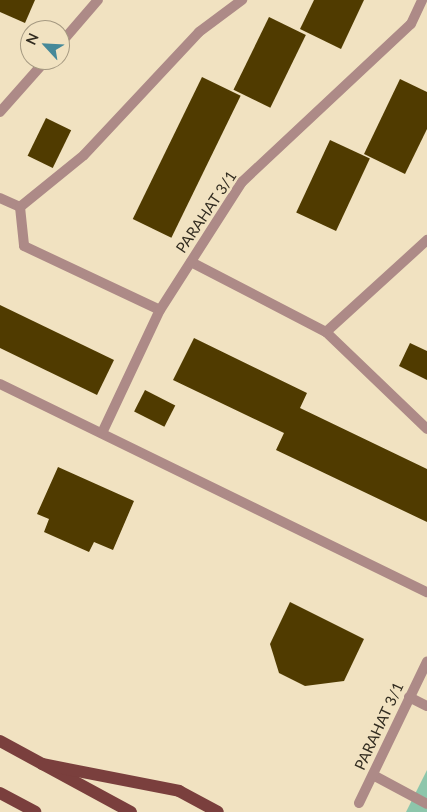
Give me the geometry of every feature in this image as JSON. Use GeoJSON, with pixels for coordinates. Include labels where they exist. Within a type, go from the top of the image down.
{"type":"FeatureCollection","features":[{"type":"Feature","properties":{"kind":"main road"},"geometry":{"type":"LineString","coordinates":[[0,742],[131,812]]}},
{"type":"Feature","properties":{"kind":"main road"},"geometry":{"type":"LineString","coordinates":[[42,764],[179,791],[218,812]]}},
{"type":"Feature","properties":{"kind":"main road"},"geometry":{"type":"LineString","coordinates":[[0,793],[36,812]]}},
{"type":"Feature","properties":{"kind":"lane"},"geometry":{"type":"LineString","coordinates":[[70,32],[98,0]]}},
{"type":"Feature","properties":{"kind":"lane"},"geometry":{"type":"LineString","coordinates":[[20,207],[84,155],[199,32],[242,0]]}},
{"type":"Feature","properties":{"kind":"lane","name":"PARAHAT 3/1"},"geometry":{"type":"LineString","coordinates":[[102,433],[160,310],[242,182],[411,24],[422,0]]}},
{"type":"Feature","properties":{"kind":"lane"},"geometry":{"type":"LineString","coordinates":[[0,112],[37,70]]}},
{"type":"Feature","properties":{"kind":"lane"},"geometry":{"type":"LineString","coordinates":[[0,198],[20,207]]}},
{"type":"Feature","properties":{"kind":"lane"},"geometry":{"type":"LineString","coordinates":[[20,207],[24,246],[160,310]]}},
{"type":"Feature","properties":{"kind":"lane"},"geometry":{"type":"LineString","coordinates":[[326,332],[427,240]]}},
{"type":"Feature","properties":{"kind":"lane"},"geometry":{"type":"LineString","coordinates":[[191,262],[326,332],[427,429]]}},
{"type":"Feature","properties":{"kind":"lane"},"geometry":{"type":"LineString","coordinates":[[0,384],[427,592]]}},
{"type":"Feature","properties":{"kind":"lane","name":"PARAHAT 3/1"},"geometry":{"type":"LineString","coordinates":[[359,803],[427,662]]}},
{"type":"Feature","properties":{"kind":"lane"},"geometry":{"type":"LineString","coordinates":[[409,697],[427,706]]}},
{"type":"Feature","properties":{"kind":"lane"},"geometry":{"type":"LineString","coordinates":[[373,775],[427,804]]}},
{"type":"Feature","properties":{"kind":"green space"},"geometry":{"type":"Polygon","coordinates":[[[427,770],[427,812],[406,812],[427,770]]]}},
{"type":"Feature","properties":{"kind":"building"},"geometry":{"type":"Polygon","coordinates":[[[0,0],[35,0],[26,20],[20,21],[0,12],[0,0]]]}},
{"type":"Feature","properties":{"kind":"building"},"geometry":{"type":"Polygon","coordinates":[[[314,0],[364,0],[341,49],[300,29],[314,0]]]}},
{"type":"Feature","properties":{"kind":"building"},"geometry":{"type":"Polygon","coordinates":[[[269,17],[306,35],[270,108],[233,90],[269,17]]]}},
{"type":"Feature","properties":{"kind":"building"},"geometry":{"type":"Polygon","coordinates":[[[202,77],[241,96],[171,238],[133,219],[202,77]]]}},
{"type":"Feature","properties":{"kind":"building"},"geometry":{"type":"Polygon","coordinates":[[[400,79],[427,92],[427,129],[405,174],[364,154],[400,79]]]}},
{"type":"Feature","properties":{"kind":"building"},"geometry":{"type":"Polygon","coordinates":[[[46,118],[71,130],[53,168],[28,156],[46,118]]]}},
{"type":"Feature","properties":{"kind":"building"},"geometry":{"type":"Polygon","coordinates":[[[330,140],[370,159],[336,231],[296,213],[330,140]]]}},
{"type":"Feature","properties":{"kind":"building"},"geometry":{"type":"Polygon","coordinates":[[[0,305],[114,360],[97,395],[0,348],[0,305]]]}},
{"type":"Feature","properties":{"kind":"building"},"geometry":{"type":"Polygon","coordinates":[[[194,338],[307,393],[300,408],[427,469],[427,522],[276,450],[284,433],[173,380],[194,338]]]}},
{"type":"Feature","properties":{"kind":"building"},"geometry":{"type":"Polygon","coordinates":[[[410,343],[427,351],[427,380],[399,366],[410,343]]]}},
{"type":"Feature","properties":{"kind":"building"},"geometry":{"type":"Polygon","coordinates":[[[145,390],[175,405],[164,427],[134,411],[145,390]]]}},
{"type":"Feature","properties":{"kind":"building"},"geometry":{"type":"Polygon","coordinates":[[[58,467],[134,501],[113,550],[94,542],[89,552],[44,532],[49,519],[37,514],[58,467]]]}},
{"type":"Feature","properties":{"kind":"building"},"geometry":{"type":"Polygon","coordinates":[[[290,602],[364,639],[344,681],[305,686],[279,673],[270,644],[290,602]]]}}]}
